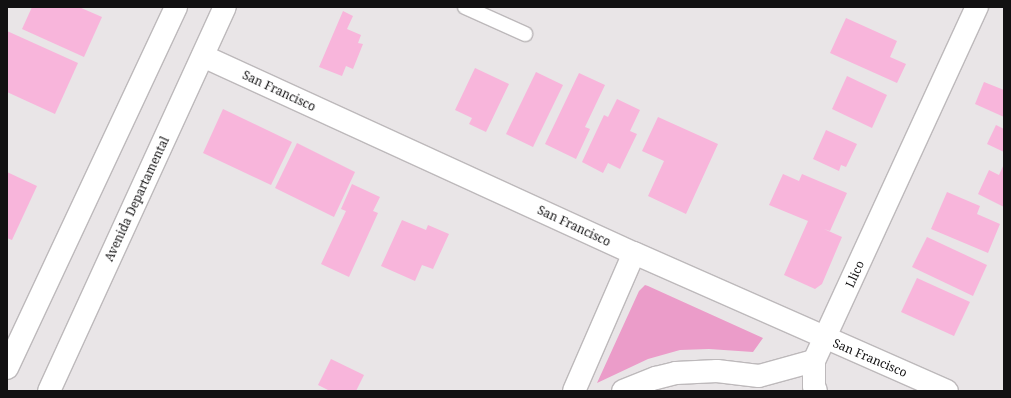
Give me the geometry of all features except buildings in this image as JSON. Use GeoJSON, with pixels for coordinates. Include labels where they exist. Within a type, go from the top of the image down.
{"type":"FeatureCollection","features":[{"type":"Feature","properties":{"kind":"street"},"geometry":{"type":"LineString","coordinates":[[7,368],[176,7]]}},
{"type":"Feature","properties":{"kind":"street","name":"Avenida Departamental"},"geometry":{"type":"LineString","coordinates":[[49,391],[225,7]]}},
{"type":"Feature","properties":{"kind":"street","name":"Llico"},"geometry":{"type":"LineString","coordinates":[[814,361],[826,339],[977,7]]}},
{"type":"Feature","properties":{"kind":"street","name":"San Francisco"},"geometry":{"type":"LineString","coordinates":[[203,56],[634,253],[826,339],[948,391]]}},
{"type":"Feature","properties":{"kind":"street"},"geometry":{"type":"LineString","coordinates":[[574,391],[634,253]]}},
{"type":"Feature","properties":{"kind":"street"},"geometry":{"type":"LineString","coordinates":[[623,391],[656,378],[676,373],[717,371],[759,376],[814,361],[814,386],[816,391]]}},
{"type":"Feature","properties":{"kind":"lane"},"geometry":{"type":"LineString","coordinates":[[465,7],[525,34]]}},
{"type":"Feature","properties":{"kind":"shaded area"},"geometry":{"type":"Polygon","coordinates":[[[645,285],[763,338],[753,352],[709,349],[680,350],[648,359],[597,383],[639,291],[645,285]]]}}]}
